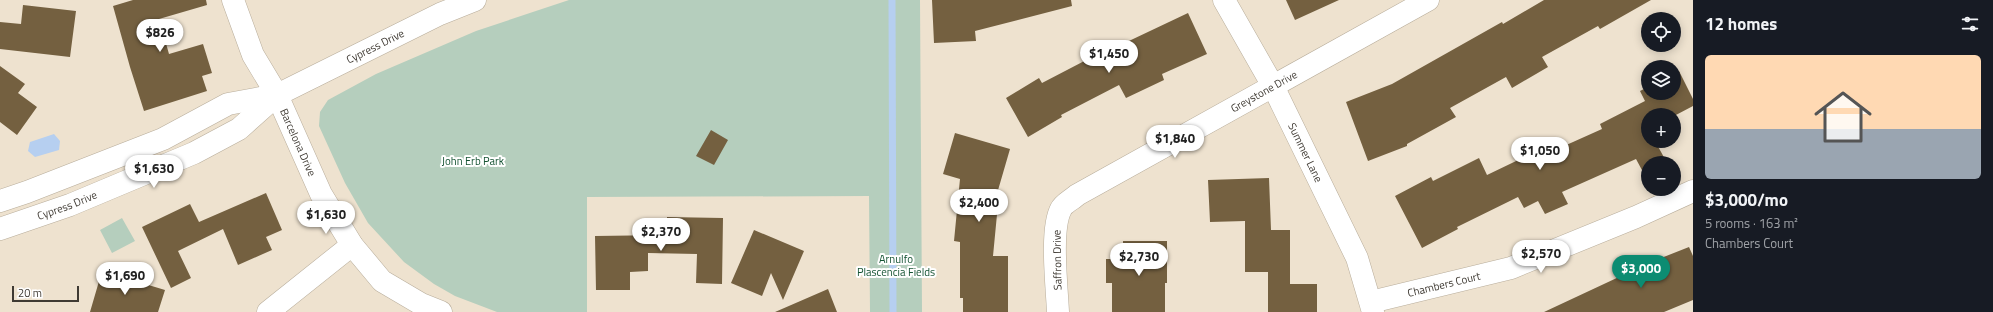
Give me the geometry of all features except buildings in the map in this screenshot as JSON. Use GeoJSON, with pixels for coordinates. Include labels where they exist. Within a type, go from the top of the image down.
{"type":"FeatureCollection","features":[{"type":"Feature","properties":{"kind":"street","name":"Barcelona Drive"},"geometry":{"type":"LineString","coordinates":[[233,0],[253,55],[277,96],[321,194],[352,245],[382,281],[422,304],[441,312]]}},
{"type":"Feature","properties":{"kind":"street","name":"Cypress Drive"},"geometry":{"type":"LineString","coordinates":[[0,229],[70,205],[194,153],[239,129],[277,96],[440,14],[475,0]]}},
{"type":"Feature","properties":{"kind":"street","name":"Summer Lane"},"geometry":{"type":"LineString","coordinates":[[1224,0],[1273,86],[1357,258],[1372,307]]}},
{"type":"Feature","properties":{"kind":"street","name":"Greystone Drive"},"geometry":{"type":"LineString","coordinates":[[1061,208],[1084,191],[1428,0]]}},
{"type":"Feature","properties":{"kind":"street","name":"Cypress Drive"},"geometry":{"type":"LineString","coordinates":[[0,201],[163,139],[228,104],[277,96]]}},
{"type":"Feature","properties":{"kind":"street","name":"Chambers Court"},"geometry":{"type":"LineString","coordinates":[[1372,307],[1511,268],[1636,217],[1693,191]]}},
{"type":"Feature","properties":{"kind":"street","name":"Saffron Drive"},"geometry":{"type":"LineString","coordinates":[[1058,312],[1055,244],[1056,225],[1061,208]]}},
{"type":"Feature","properties":{"kind":"street"},"geometry":{"type":"LineString","coordinates":[[268,312],[352,245]]}},
{"type":"Feature","properties":{"kind":"green space","name":"John Erb Park"},"geometry":{"type":"Polygon","coordinates":[[[569,0],[920,0],[922,312],[870,312],[869,196],[587,197],[587,312],[497,312],[455,296],[434,284],[404,262],[368,223],[345,183],[319,126],[320,112],[328,100],[376,74],[476,31],[569,0]]]}},
{"type":"Feature","properties":{"kind":"green space"},"geometry":{"type":"Polygon","coordinates":[[[122,218],[135,241],[112,253],[100,230],[122,218]]]}},
{"type":"Feature","properties":{"kind":"water"},"geometry":{"type":"Polygon","coordinates":[[[54,134],[60,141],[59,150],[35,157],[28,151],[30,142],[54,134]]]}},
{"type":"Feature","properties":{"kind":"waterway"},"geometry":{"type":"LineString","coordinates":[[892,0],[893,312]]}},
{"type":"Feature","properties":{"kind":"park label","name":"Arnulfo Plascencia Fields"},"geometry":{"type":"Point","coordinates":[896,265]}}]}
